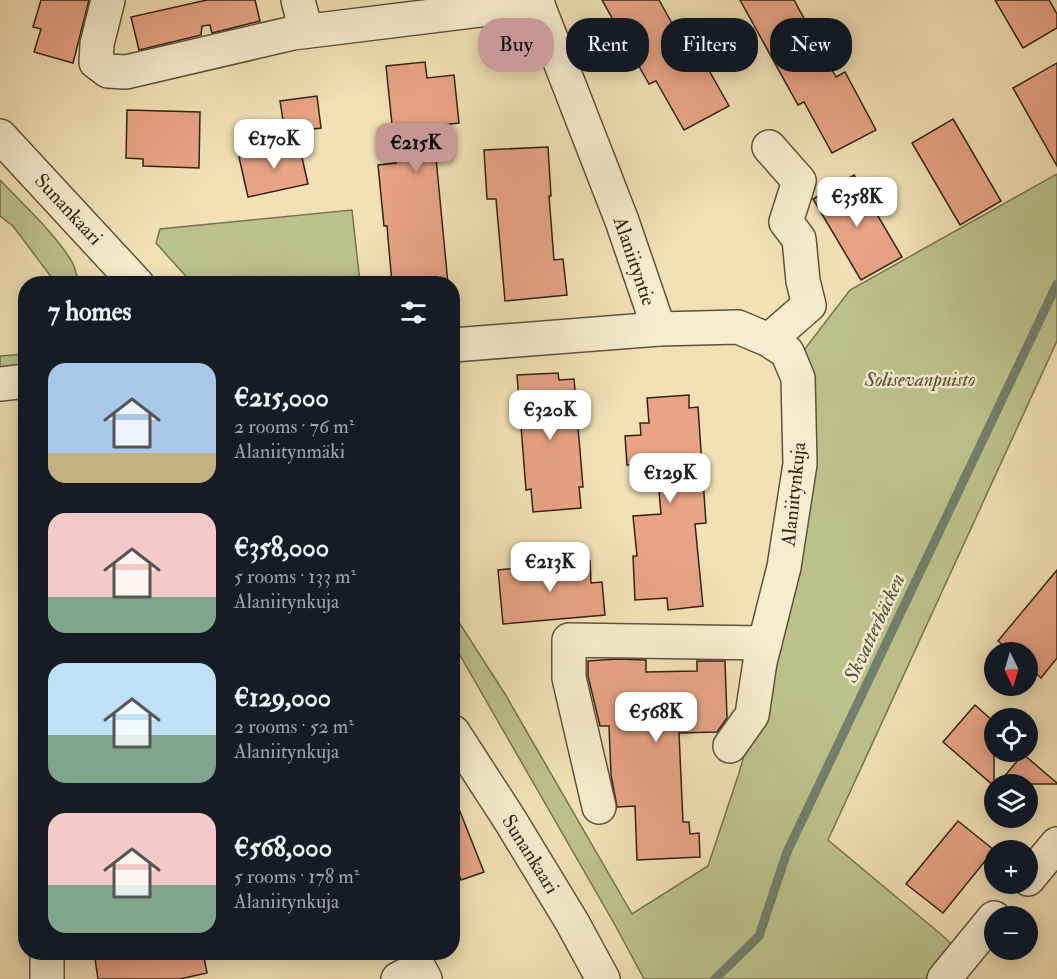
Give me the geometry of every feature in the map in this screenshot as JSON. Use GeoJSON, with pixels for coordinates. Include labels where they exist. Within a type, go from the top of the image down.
{"type":"FeatureCollection","features":[{"type":"Feature","properties":{"kind":"street"},"geometry":{"type":"LineString","coordinates":[[108,0],[96,62],[108,71],[126,72],[299,21],[537,1]]}},
{"type":"Feature","properties":{"kind":"street","name":"Alaniityntie"},"geometry":{"type":"LineString","coordinates":[[460,344],[659,329],[622,221],[537,1]]}},
{"type":"Feature","properties":{"kind":"street","name":"Sunankaari"},"geometry":{"type":"LineString","coordinates":[[0,136],[130,276]]}},
{"type":"Feature","properties":{"kind":"street"},"geometry":{"type":"LineString","coordinates":[[769,147],[799,181],[786,222],[799,239],[803,281],[809,305],[769,340]]}},
{"type":"Feature","properties":{"kind":"street","name":"Alaniitynkuja"},"geometry":{"type":"LineString","coordinates":[[659,329],[738,327],[769,340],[788,352],[798,378],[800,464],[784,567],[763,652],[752,715],[730,746]]}},
{"type":"Feature","properties":{"kind":"street"},"geometry":{"type":"LineString","coordinates":[[0,384],[18,382]]}},
{"type":"Feature","properties":{"kind":"street"},"geometry":{"type":"LineString","coordinates":[[599,807],[569,678],[569,640],[763,652]]}},
{"type":"Feature","properties":{"kind":"street","name":"Sunankaari"},"geometry":{"type":"LineString","coordinates":[[460,743],[566,912],[603,979]]}},
{"type":"Feature","properties":{"kind":"street"},"geometry":{"type":"LineString","coordinates":[[1038,867],[1057,844]]}},
{"type":"Feature","properties":{"kind":"street"},"geometry":{"type":"LineString","coordinates":[[1005,906],[1015,894]]}},
{"type":"Feature","properties":{"kind":"street"},"geometry":{"type":"LineString","coordinates":[[953,976],[984,932]]}},
{"type":"Feature","properties":{"kind":"street"},"geometry":{"type":"LineString","coordinates":[[47,960],[47,979]]}},
{"type":"Feature","properties":{"kind":"green space","name":"Solisevanpuisto"},"geometry":{"type":"Polygon","coordinates":[[[1057,174],[1057,341],[828,840],[958,951],[927,979],[644,979],[460,655],[460,624],[505,694],[632,914],[708,866],[738,776],[788,607],[801,354],[850,290],[1057,174]]]}},
{"type":"Feature","properties":{"kind":"green space"},"geometry":{"type":"Polygon","coordinates":[[[0,180],[62,247],[77,276],[50,276],[13,226],[0,216],[0,180]]]}},
{"type":"Feature","properties":{"kind":"green space"},"geometry":{"type":"Polygon","coordinates":[[[352,210],[359,276],[186,276],[156,243],[160,229],[352,210]]]}},
{"type":"Feature","properties":{"kind":"green space"},"geometry":{"type":"Polygon","coordinates":[[[18,355],[18,368],[0,370],[0,356],[18,355]]]}},
{"type":"Feature","properties":{"kind":"building"},"geometry":{"type":"Polygon","coordinates":[[[41,0],[89,0],[73,63],[34,52],[41,29],[33,27],[41,0]]]}},
{"type":"Feature","properties":{"kind":"building"},"geometry":{"type":"Polygon","coordinates":[[[207,0],[255,0],[260,21],[212,33],[210,25],[202,26],[201,35],[139,50],[131,17],[207,0]]]}},
{"type":"Feature","properties":{"kind":"building"},"geometry":{"type":"Polygon","coordinates":[[[602,0],[659,0],[669,18],[661,18],[661,72],[710,72],[729,106],[684,130],[656,81],[649,84],[642,72],[649,72],[649,18],[612,18],[602,0]]]}},
{"type":"Feature","properties":{"kind":"building"},"geometry":{"type":"Polygon","coordinates":[[[740,0],[794,0],[804,18],[770,18],[770,54],[758,33],[758,18],[750,18],[740,0]]]}},
{"type":"Feature","properties":{"kind":"building"},"geometry":{"type":"Polygon","coordinates":[[[995,0],[1049,0],[1057,14],[1057,28],[1023,48],[995,0]]]}},
{"type":"Feature","properties":{"kind":"building"},"geometry":{"type":"Polygon","coordinates":[[[425,62],[427,78],[454,75],[459,123],[433,126],[447,276],[391,276],[378,165],[396,163],[386,66],[425,62]]]}},
{"type":"Feature","properties":{"kind":"building"},"geometry":{"type":"Polygon","coordinates":[[[1057,63],[1057,166],[1013,88],[1057,63]]]}},
{"type":"Feature","properties":{"kind":"building"},"geometry":{"type":"Polygon","coordinates":[[[780,72],[833,72],[836,77],[845,72],[876,130],[832,153],[804,102],[798,105],[780,72]]]}},
{"type":"Feature","properties":{"kind":"building"},"geometry":{"type":"Polygon","coordinates":[[[317,96],[321,128],[285,133],[280,101],[317,96]]]}},
{"type":"Feature","properties":{"kind":"building"},"geometry":{"type":"Polygon","coordinates":[[[127,110],[200,112],[199,168],[143,166],[143,159],[126,158],[127,110]]]}},
{"type":"Feature","properties":{"kind":"building"},"geometry":{"type":"Polygon","coordinates":[[[953,119],[1001,201],[960,225],[912,143],[953,119]]]}},
{"type":"Feature","properties":{"kind":"building"},"geometry":{"type":"Polygon","coordinates":[[[299,144],[308,184],[248,197],[239,157],[299,144]]]}},
{"type":"Feature","properties":{"kind":"building"},"geometry":{"type":"Polygon","coordinates":[[[548,147],[554,260],[563,259],[567,295],[505,301],[496,199],[487,199],[484,150],[548,147]]]}},
{"type":"Feature","properties":{"kind":"building"},"geometry":{"type":"Polygon","coordinates":[[[854,175],[902,257],[861,280],[813,199],[854,175]]]}},
{"type":"Feature","properties":{"kind":"building"},"geometry":{"type":"Polygon","coordinates":[[[558,373],[559,380],[574,379],[583,487],[579,487],[581,508],[533,512],[531,489],[526,490],[517,375],[558,373]]]}},
{"type":"Feature","properties":{"kind":"building"},"geometry":{"type":"Polygon","coordinates":[[[689,395],[689,408],[698,407],[706,523],[695,524],[703,606],[668,610],[667,598],[635,600],[633,556],[637,556],[633,516],[661,514],[657,467],[644,468],[644,464],[627,465],[625,436],[641,435],[640,423],[649,423],[647,398],[689,395]]]}},
{"type":"Feature","properties":{"kind":"building"},"geometry":{"type":"Polygon","coordinates":[[[590,561],[591,583],[602,582],[605,615],[503,624],[498,570],[590,561]]]}},
{"type":"Feature","properties":{"kind":"building"},"geometry":{"type":"Polygon","coordinates":[[[1057,570],[1057,658],[1041,678],[1038,675],[1038,642],[998,641],[1057,570]]]}},
{"type":"Feature","properties":{"kind":"building"},"geometry":{"type":"Polygon","coordinates":[[[646,660],[646,672],[697,671],[697,661],[725,661],[727,718],[717,732],[679,733],[683,822],[689,822],[690,834],[699,833],[700,857],[637,860],[635,806],[617,807],[611,775],[609,726],[600,726],[588,676],[588,661],[646,660]]]}},
{"type":"Feature","properties":{"kind":"building"},"geometry":{"type":"Polygon","coordinates":[[[975,705],[984,713],[984,762],[994,762],[994,774],[984,774],[984,777],[943,742],[975,705]]]}},
{"type":"Feature","properties":{"kind":"building"},"geometry":{"type":"Polygon","coordinates":[[[1016,762],[1032,762],[1057,784],[1038,784],[1038,774],[1006,774],[1016,762]]]}},
{"type":"Feature","properties":{"kind":"building"},"geometry":{"type":"Polygon","coordinates":[[[460,812],[484,872],[461,880],[460,877],[460,812]]]}},
{"type":"Feature","properties":{"kind":"building"},"geometry":{"type":"Polygon","coordinates":[[[958,821],[984,842],[984,862],[943,913],[906,884],[958,821]]]}},
{"type":"Feature","properties":{"kind":"building"},"geometry":{"type":"Polygon","coordinates":[[[95,960],[205,960],[207,973],[180,979],[98,979],[95,960]]]}},
{"type":"Feature","properties":{"kind":"waterway","name":"Skvatterbäcken"},"geometry":{"type":"LineString","coordinates":[[715,979],[759,936],[787,852],[1057,284]]}}]}
